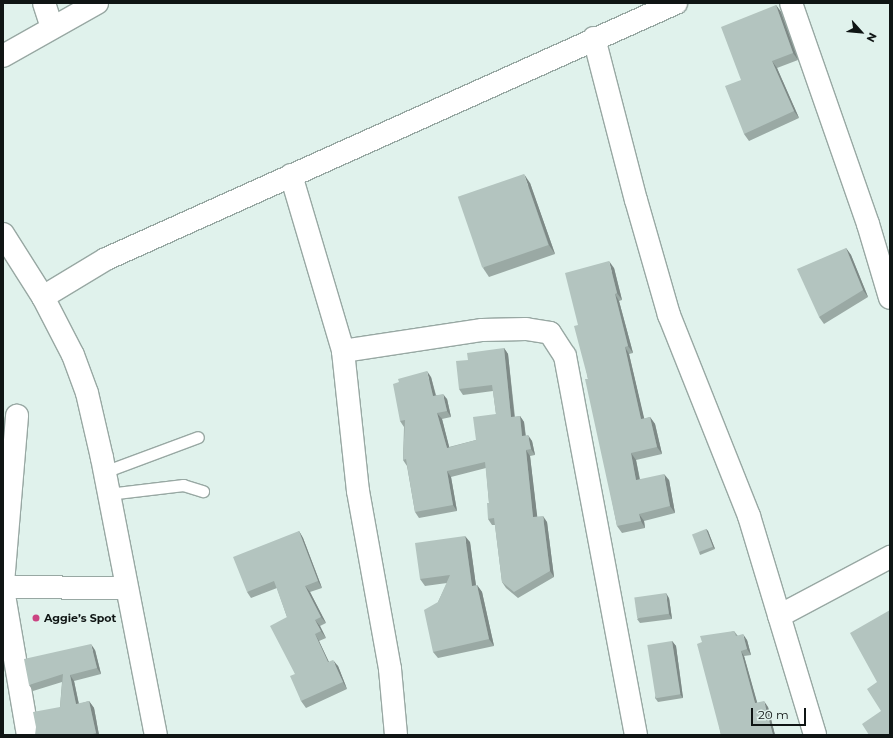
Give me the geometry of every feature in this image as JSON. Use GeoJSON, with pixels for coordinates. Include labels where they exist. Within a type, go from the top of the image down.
{"type":"FeatureCollection","features":[{"type":"Feature","properties":{"kind":"street"},"geometry":{"type":"LineString","coordinates":[[44,3],[52,27]]}},
{"type":"Feature","properties":{"kind":"street"},"geometry":{"type":"LineString","coordinates":[[3,56],[97,3]]}},
{"type":"Feature","properties":{"kind":"street"},"geometry":{"type":"LineString","coordinates":[[43,297],[106,259],[594,38],[676,3]]}},
{"type":"Feature","properties":{"kind":"street"},"geometry":{"type":"LineString","coordinates":[[790,3],[868,224],[890,298]]}},
{"type":"Feature","properties":{"kind":"street"},"geometry":{"type":"LineString","coordinates":[[594,38],[636,200],[669,315],[748,516],[815,735]]}},
{"type":"Feature","properties":{"kind":"street"},"geometry":{"type":"LineString","coordinates":[[291,175],[342,351],[358,491],[390,669],[396,735]]}},
{"type":"Feature","properties":{"kind":"street"},"geometry":{"type":"LineString","coordinates":[[3,234],[43,297],[73,355],[87,393],[156,735]]}},
{"type":"Feature","properties":{"kind":"street"},"geometry":{"type":"LineString","coordinates":[[342,351],[482,330],[526,329],[550,333],[565,356],[636,735]]}},
{"type":"Feature","properties":{"kind":"street"},"geometry":{"type":"LineString","coordinates":[[3,584],[17,416]]}},
{"type":"Feature","properties":{"kind":"street"},"geometry":{"type":"LineString","coordinates":[[779,616],[890,557]]}},
{"type":"Feature","properties":{"kind":"street"},"geometry":{"type":"LineString","coordinates":[[28,735],[3,588],[126,588]]}},
{"type":"Feature","properties":{"kind":"lane"},"geometry":{"type":"LineString","coordinates":[[104,472],[198,437]]}},
{"type":"Feature","properties":{"kind":"lane"},"geometry":{"type":"LineString","coordinates":[[108,494],[183,485],[203,491]]}},
{"type":"Feature","properties":{"kind":"building"},"geometry":{"type":"Polygon","coordinates":[[[776,5],[793,53],[772,61],[794,111],[744,134],[725,86],[741,80],[721,27],[776,5]]]}},
{"type":"Feature","properties":{"kind":"building"},"geometry":{"type":"Polygon","coordinates":[[[524,174],[548,245],[482,268],[458,197],[524,174]]]}},
{"type":"Feature","properties":{"kind":"building"},"geometry":{"type":"Polygon","coordinates":[[[846,248],[863,290],[819,317],[797,269],[846,248]]]}},
{"type":"Feature","properties":{"kind":"building"},"geometry":{"type":"Polygon","coordinates":[[[609,261],[617,293],[615,294],[628,346],[625,347],[641,419],[650,417],[657,447],[631,453],[636,480],[664,474],[670,506],[639,514],[641,521],[617,526],[585,379],[588,379],[574,326],[578,325],[565,273],[609,261]]]}},
{"type":"Feature","properties":{"kind":"building"},"geometry":{"type":"Polygon","coordinates":[[[504,348],[511,417],[520,416],[522,436],[528,435],[531,449],[526,450],[533,517],[543,516],[550,571],[514,592],[502,582],[494,518],[488,519],[487,503],[489,503],[485,462],[447,471],[453,505],[415,512],[406,459],[403,460],[405,420],[400,421],[393,384],[399,382],[398,379],[427,371],[433,396],[443,394],[447,411],[437,413],[447,448],[476,440],[473,417],[496,414],[492,385],[459,389],[456,361],[468,360],[467,353],[504,348]]]}},
{"type":"Feature","properties":{"kind":"building"},"geometry":{"type":"Polygon","coordinates":[[[706,529],[713,547],[699,552],[692,534],[706,529]]]}},
{"type":"Feature","properties":{"kind":"building"},"geometry":{"type":"Polygon","coordinates":[[[299,531],[318,581],[305,586],[321,617],[315,620],[321,631],[315,634],[328,662],[333,660],[343,682],[301,701],[290,676],[295,674],[270,626],[287,617],[274,581],[247,592],[233,557],[299,531]]]}},
{"type":"Feature","properties":{"kind":"building"},"geometry":{"type":"Polygon","coordinates":[[[465,536],[472,586],[477,585],[489,639],[433,652],[424,610],[438,602],[450,575],[420,579],[415,543],[465,536]]]}},
{"type":"Feature","properties":{"kind":"building"},"geometry":{"type":"Polygon","coordinates":[[[666,593],[669,614],[637,618],[634,597],[666,593]]]}},
{"type":"Feature","properties":{"kind":"building"},"geometry":{"type":"Polygon","coordinates":[[[890,610],[890,735],[869,735],[862,724],[881,711],[867,689],[877,682],[850,633],[890,610]]]}},
{"type":"Feature","properties":{"kind":"building"},"geometry":{"type":"Polygon","coordinates":[[[734,631],[736,636],[743,634],[747,649],[741,651],[755,703],[764,701],[773,735],[721,735],[697,644],[702,642],[700,636],[734,631]]]}},
{"type":"Feature","properties":{"kind":"building"},"geometry":{"type":"Polygon","coordinates":[[[672,641],[680,694],[656,698],[647,645],[672,641]]]}},
{"type":"Feature","properties":{"kind":"building"},"geometry":{"type":"Polygon","coordinates":[[[91,644],[97,668],[70,675],[76,704],[89,701],[96,733],[93,735],[35,735],[36,727],[33,712],[60,707],[63,674],[29,685],[24,659],[91,644]]]}},
{"type":"Feature","properties":{"kind":"place","name":"Aggie’s Spot"},"geometry":{"type":"Point","coordinates":[36,618]}}]}
